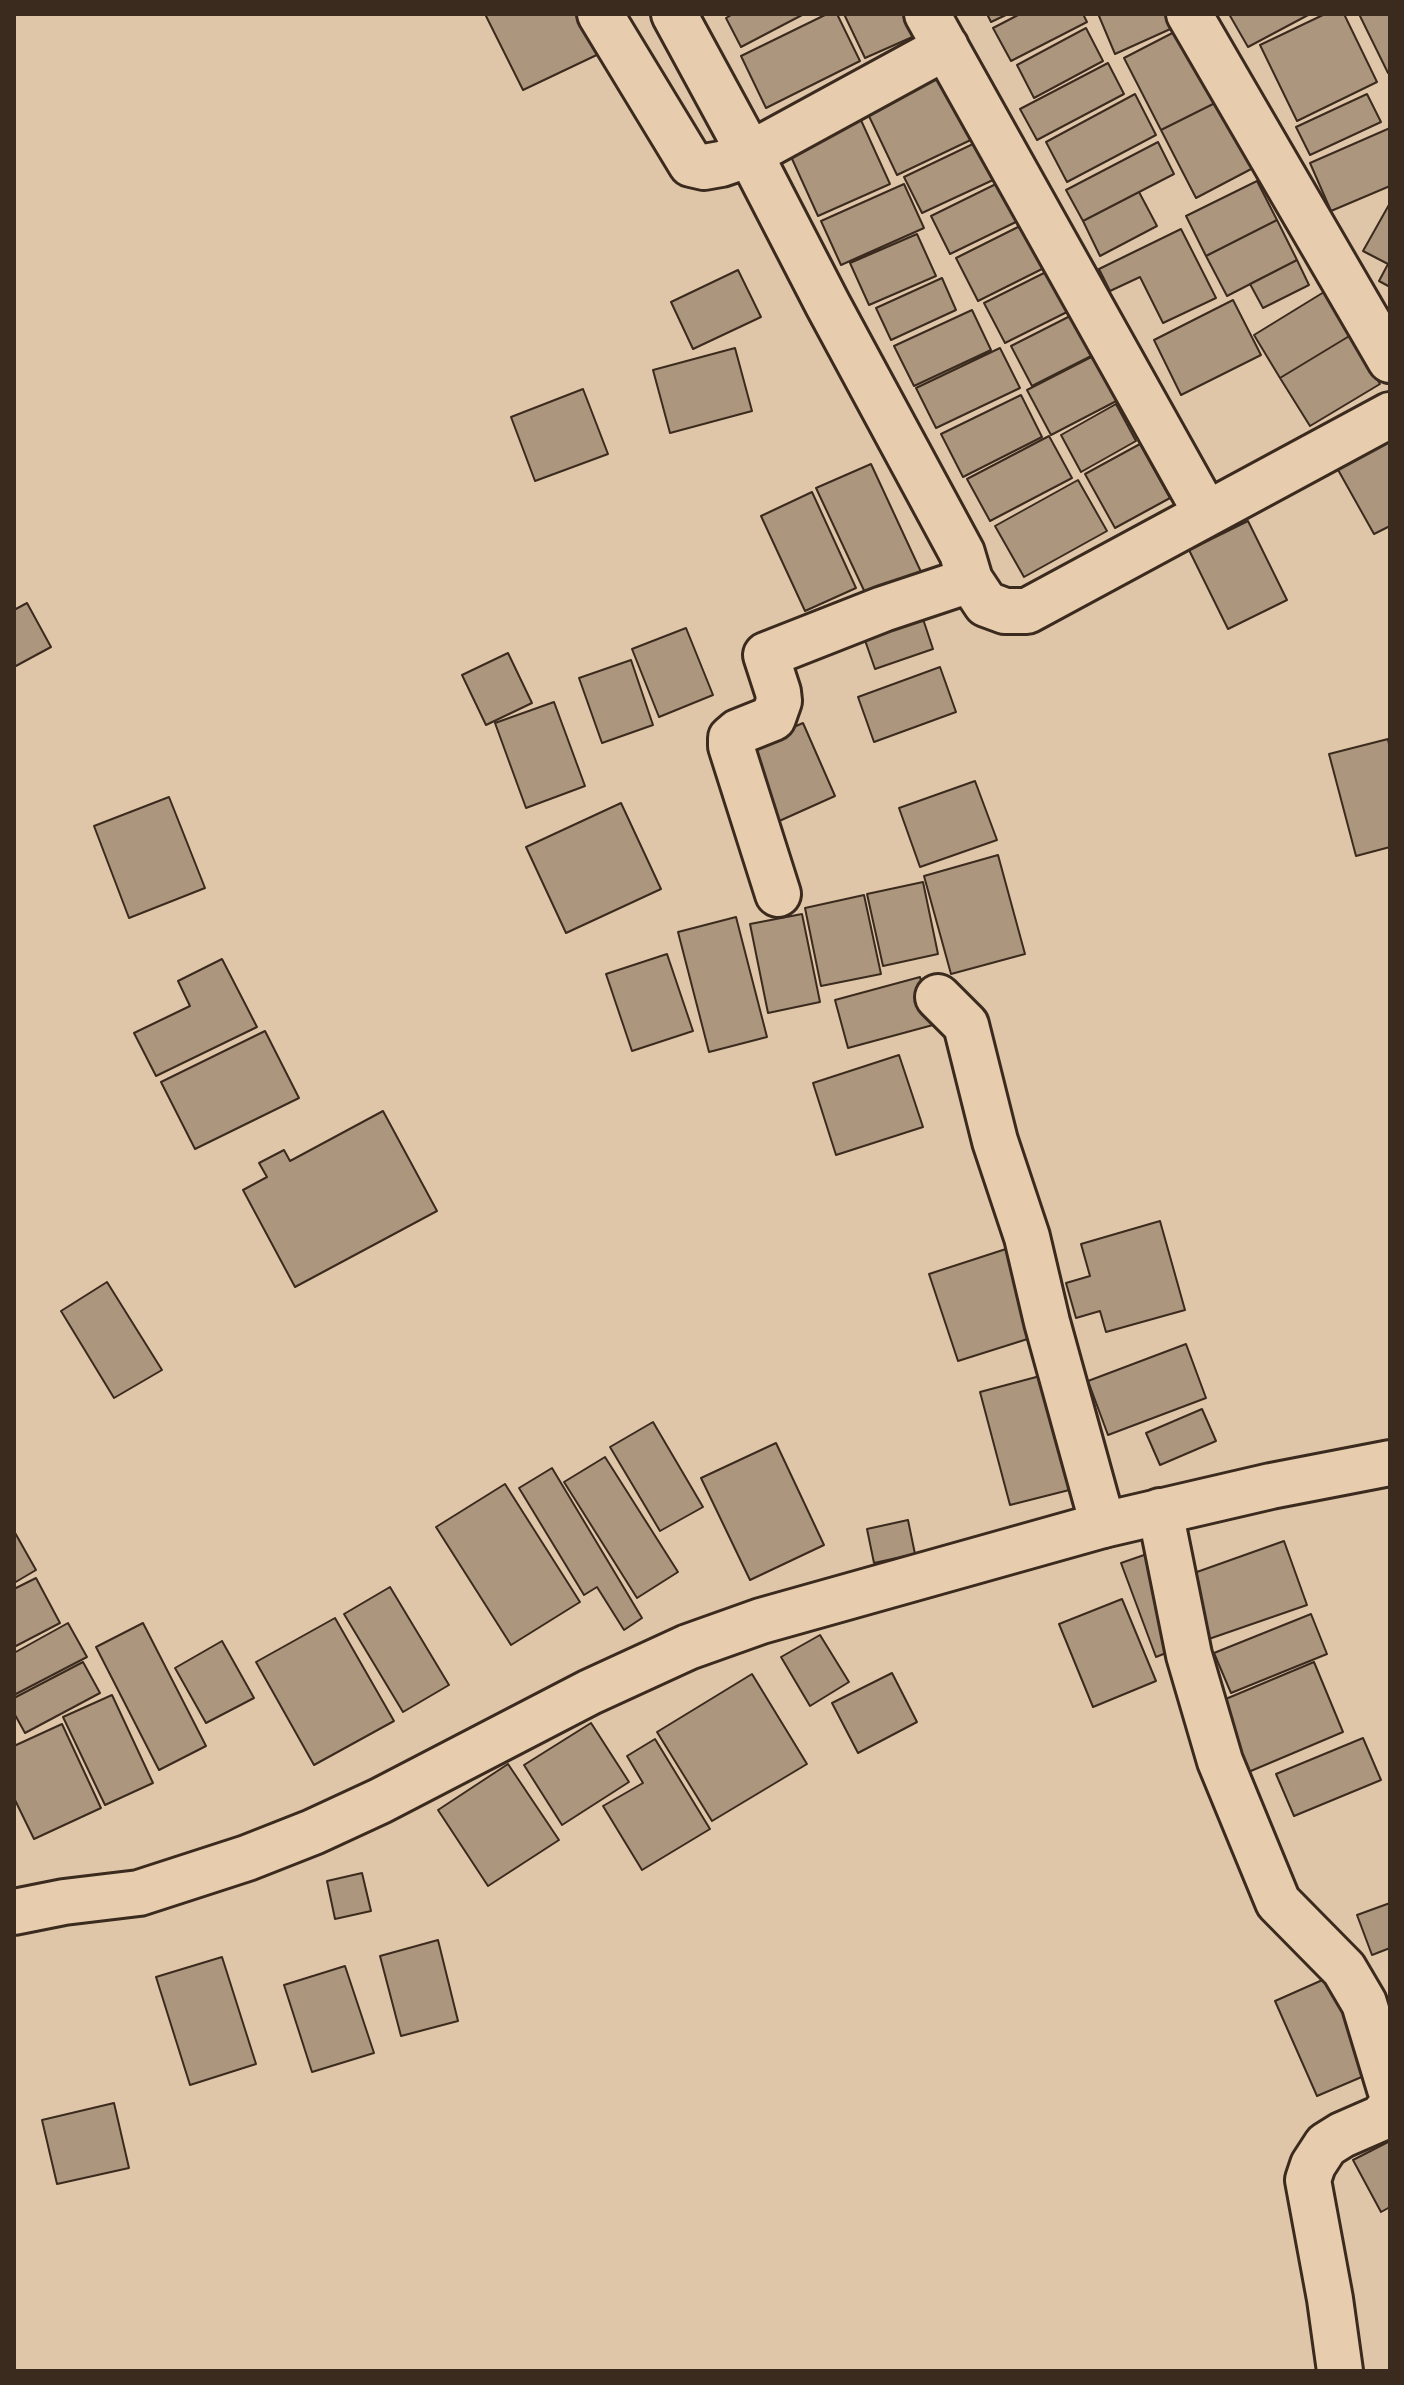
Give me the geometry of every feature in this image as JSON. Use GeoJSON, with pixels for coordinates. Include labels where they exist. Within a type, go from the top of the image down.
{"type":"FeatureCollection","features":[{"type":"Feature","properties":{"kind":"street"},"geometry":{"type":"LineString","coordinates":[[600,14],[691,164],[704,167],[750,154],[937,31],[1206,513]]}},
{"type":"Feature","properties":{"kind":"street"},"geometry":{"type":"LineString","coordinates":[[674,14],[962,553],[970,580],[986,604],[1005,611],[1027,611],[1390,415]]}},
{"type":"Feature","properties":{"kind":"street"},"geometry":{"type":"LineString","coordinates":[[1189,14],[1390,360]]}},
{"type":"Feature","properties":{"kind":"street"},"geometry":{"type":"LineString","coordinates":[[778,894],[731,746],[731,738],[738,732],[773,718],[779,701],[778,692],[766,655],[883,609],[970,580]]}},
{"type":"Feature","properties":{"kind":"street"},"geometry":{"type":"LineString","coordinates":[[938,997],[966,1025],[995,1141],[1027,1237],[1103,1525]]}},
{"type":"Feature","properties":{"kind":"street"},"geometry":{"type":"LineString","coordinates":[[14,1912],[139,1893],[247,1858],[380,1801],[590,1692],[688,1647],[761,1621],[1103,1525],[1271,1486],[1390,1463]]}},
{"type":"Feature","properties":{"kind":"street"},"geometry":{"type":"LineString","coordinates":[[1160,1511],[1189,1655],[1220,1761],[1278,1902],[1344,1969],[1364,2003],[1390,2089]]}},
{"type":"Feature","properties":{"kind":"street"},"geometry":{"type":"LineString","coordinates":[[1340,2371],[1308,2180],[1313,2165],[1326,2145],[1381,2118],[1390,2107]]}},
{"type":"Feature","properties":{"kind":"building"},"geometry":{"type":"Polygon","coordinates":[[[485,14],[585,14],[603,52],[523,90],[485,14]]]}},
{"type":"Feature","properties":{"kind":"building"},"geometry":{"type":"Polygon","coordinates":[[[733,14],[804,14],[741,47],[726,18],[733,14]]]}},
{"type":"Feature","properties":{"kind":"building"},"geometry":{"type":"Polygon","coordinates":[[[827,14],[837,14],[860,61],[766,108],[741,56],[827,14]]]}},
{"type":"Feature","properties":{"kind":"building"},"geometry":{"type":"Polygon","coordinates":[[[844,14],[918,14],[926,31],[865,58],[844,14]]]}},
{"type":"Feature","properties":{"kind":"building"},"geometry":{"type":"Polygon","coordinates":[[[987,14],[1008,14],[991,22],[987,14]]]}},
{"type":"Feature","properties":{"kind":"building"},"geometry":{"type":"Polygon","coordinates":[[[1020,14],[1083,14],[1087,22],[1011,61],[993,28],[1020,14]]]}},
{"type":"Feature","properties":{"kind":"building"},"geometry":{"type":"Polygon","coordinates":[[[1172,14],[1177,26],[1115,54],[1099,16],[1172,14]]]}},
{"type":"Feature","properties":{"kind":"building"},"geometry":{"type":"Polygon","coordinates":[[[1229,14],[1310,14],[1248,47],[1229,14]]]}},
{"type":"Feature","properties":{"kind":"building"},"geometry":{"type":"Polygon","coordinates":[[[1325,14],[1344,14],[1377,82],[1297,121],[1260,45],[1325,14]]]}},
{"type":"Feature","properties":{"kind":"building"},"geometry":{"type":"Polygon","coordinates":[[[1359,14],[1390,14],[1390,72],[1388,73],[1359,14]]]}},
{"type":"Feature","properties":{"kind":"building"},"geometry":{"type":"Polygon","coordinates":[[[1184,27],[1221,100],[1161,130],[1124,58],[1184,27]]]}},
{"type":"Feature","properties":{"kind":"building"},"geometry":{"type":"Polygon","coordinates":[[[1086,28],[1103,61],[1034,98],[1017,65],[1086,28]]]}},
{"type":"Feature","properties":{"kind":"building"},"geometry":{"type":"Polygon","coordinates":[[[1108,63],[1124,94],[1037,140],[1020,109],[1108,63]]]}},
{"type":"Feature","properties":{"kind":"building"},"geometry":{"type":"Polygon","coordinates":[[[947,74],[977,137],[897,175],[867,112],[947,74]]]}},
{"type":"Feature","properties":{"kind":"building"},"geometry":{"type":"Polygon","coordinates":[[[1135,94],[1156,135],[1067,182],[1046,142],[1135,94]]]}},
{"type":"Feature","properties":{"kind":"building"},"geometry":{"type":"Polygon","coordinates":[[[1367,94],[1381,122],[1310,155],[1296,127],[1367,94]]]}},
{"type":"Feature","properties":{"kind":"building"},"geometry":{"type":"Polygon","coordinates":[[[1221,100],[1255,167],[1196,198],[1161,130],[1221,100]]]}},
{"type":"Feature","properties":{"kind":"building"},"geometry":{"type":"Polygon","coordinates":[[[860,118],[890,184],[818,216],[788,150],[860,118]]]}},
{"type":"Feature","properties":{"kind":"building"},"geometry":{"type":"Polygon","coordinates":[[[1390,128],[1390,186],[1331,211],[1310,163],[1390,128]]]}},
{"type":"Feature","properties":{"kind":"building"},"geometry":{"type":"Polygon","coordinates":[[[1158,142],[1174,174],[1083,221],[1066,190],[1158,142]]]}},
{"type":"Feature","properties":{"kind":"building"},"geometry":{"type":"Polygon","coordinates":[[[975,143],[993,180],[922,213],[904,177],[975,143]]]}},
{"type":"Feature","properties":{"kind":"building"},"geometry":{"type":"Polygon","coordinates":[[[1257,181],[1277,220],[1206,256],[1186,216],[1257,181]]]}},
{"type":"Feature","properties":{"kind":"building"},"geometry":{"type":"Polygon","coordinates":[[[1000,182],[1020,220],[950,254],[931,216],[1000,182]]]}},
{"type":"Feature","properties":{"kind":"building"},"geometry":{"type":"Polygon","coordinates":[[[904,184],[924,228],[841,265],[821,221],[904,184]]]}},
{"type":"Feature","properties":{"kind":"building"},"geometry":{"type":"Polygon","coordinates":[[[1139,192],[1157,226],[1100,256],[1083,221],[1139,192]]]}},
{"type":"Feature","properties":{"kind":"building"},"geometry":{"type":"Polygon","coordinates":[[[1390,203],[1390,287],[1379,281],[1388,264],[1363,251],[1390,203]]]}},
{"type":"Feature","properties":{"kind":"building"},"geometry":{"type":"Polygon","coordinates":[[[1277,220],[1297,260],[1227,296],[1206,256],[1277,220]]]}},
{"type":"Feature","properties":{"kind":"building"},"geometry":{"type":"Polygon","coordinates":[[[1024,224],[1046,267],[978,301],[956,258],[1024,224]]]}},
{"type":"Feature","properties":{"kind":"building"},"geometry":{"type":"Polygon","coordinates":[[[1181,229],[1216,298],[1163,323],[1140,277],[1110,291],[1099,269],[1181,229]]]}},
{"type":"Feature","properties":{"kind":"building"},"geometry":{"type":"Polygon","coordinates":[[[917,234],[936,276],[869,305],[850,263],[917,234]]]}},
{"type":"Feature","properties":{"kind":"building"},"geometry":{"type":"Polygon","coordinates":[[[1297,260],[1309,285],[1263,308],[1250,284],[1297,260]]]}},
{"type":"Feature","properties":{"kind":"building"},"geometry":{"type":"Polygon","coordinates":[[[738,270],[761,317],[693,349],[671,302],[738,270]]]}},
{"type":"Feature","properties":{"kind":"building"},"geometry":{"type":"Polygon","coordinates":[[[1050,270],[1071,310],[1005,343],[984,303],[1050,270]]]}},
{"type":"Feature","properties":{"kind":"building"},"geometry":{"type":"Polygon","coordinates":[[[942,278],[956,310],[891,340],[876,308],[942,278]]]}},
{"type":"Feature","properties":{"kind":"building"},"geometry":{"type":"Polygon","coordinates":[[[1324,292],[1351,335],[1280,378],[1254,335],[1324,292]]]}},
{"type":"Feature","properties":{"kind":"building"},"geometry":{"type":"Polygon","coordinates":[[[1233,300],[1261,355],[1181,395],[1154,340],[1233,300]]]}},
{"type":"Feature","properties":{"kind":"building"},"geometry":{"type":"Polygon","coordinates":[[[972,310],[991,350],[914,386],[894,346],[972,310]]]}},
{"type":"Feature","properties":{"kind":"building"},"geometry":{"type":"Polygon","coordinates":[[[1078,312],[1099,352],[1032,386],[1011,346],[1078,312]]]}},
{"type":"Feature","properties":{"kind":"building"},"geometry":{"type":"Polygon","coordinates":[[[1351,335],[1380,384],[1310,426],[1280,378],[1351,335]]]}},
{"type":"Feature","properties":{"kind":"building"},"geometry":{"type":"Polygon","coordinates":[[[735,348],[752,411],[670,433],[653,370],[735,348]]]}},
{"type":"Feature","properties":{"kind":"building"},"geometry":{"type":"Polygon","coordinates":[[[1000,348],[1020,388],[936,428],[916,388],[1000,348]]]}},
{"type":"Feature","properties":{"kind":"building"},"geometry":{"type":"Polygon","coordinates":[[[1103,351],[1126,396],[1051,435],[1027,390],[1103,351]]]}},
{"type":"Feature","properties":{"kind":"building"},"geometry":{"type":"Polygon","coordinates":[[[583,389],[608,454],[535,481],[511,417],[583,389]]]}},
{"type":"Feature","properties":{"kind":"building"},"geometry":{"type":"Polygon","coordinates":[[[1021,395],[1042,437],[963,477],[941,434],[1021,395]]]}},
{"type":"Feature","properties":{"kind":"building"},"geometry":{"type":"Polygon","coordinates":[[[1116,404],[1136,441],[1081,472],[1061,435],[1116,404]]]}},
{"type":"Feature","properties":{"kind":"building"},"geometry":{"type":"Polygon","coordinates":[[[1049,436],[1072,478],[990,521],[967,479],[1049,436]]]}},
{"type":"Feature","properties":{"kind":"building"},"geometry":{"type":"Polygon","coordinates":[[[1390,439],[1390,526],[1374,534],[1337,468],[1390,439]]]}},
{"type":"Feature","properties":{"kind":"building"},"geometry":{"type":"Polygon","coordinates":[[[1140,444],[1170,498],[1115,528],[1085,474],[1140,444]]]}},
{"type":"Feature","properties":{"kind":"building"},"geometry":{"type":"Polygon","coordinates":[[[871,464],[922,574],[868,599],[816,488],[871,464]]]}},
{"type":"Feature","properties":{"kind":"building"},"geometry":{"type":"Polygon","coordinates":[[[1078,480],[1107,531],[1024,577],[995,526],[1078,480]]]}},
{"type":"Feature","properties":{"kind":"building"},"geometry":{"type":"Polygon","coordinates":[[[812,492],[856,588],[805,611],[761,516],[812,492]]]}},
{"type":"Feature","properties":{"kind":"building"},"geometry":{"type":"Polygon","coordinates":[[[1248,521],[1287,600],[1228,629],[1189,550],[1248,521]]]}},
{"type":"Feature","properties":{"kind":"building"},"geometry":{"type":"Polygon","coordinates":[[[27,603],[51,647],[14,667],[14,610],[27,603]]]}},
{"type":"Feature","properties":{"kind":"building"},"geometry":{"type":"Polygon","coordinates":[[[919,607],[933,649],[875,669],[860,626],[919,607]]]}},
{"type":"Feature","properties":{"kind":"building"},"geometry":{"type":"Polygon","coordinates":[[[686,628],[713,695],[659,717],[632,649],[686,628]]]}},
{"type":"Feature","properties":{"kind":"building"},"geometry":{"type":"Polygon","coordinates":[[[508,653],[532,703],[486,725],[462,675],[508,653]]]}},
{"type":"Feature","properties":{"kind":"building"},"geometry":{"type":"Polygon","coordinates":[[[631,660],[653,725],[602,743],[579,678],[631,660]]]}},
{"type":"Feature","properties":{"kind":"building"},"geometry":{"type":"Polygon","coordinates":[[[940,667],[956,712],[874,742],[858,697],[940,667]]]}},
{"type":"Feature","properties":{"kind":"building"},"geometry":{"type":"Polygon","coordinates":[[[554,702],[585,786],[526,808],[495,723],[554,702]]]}},
{"type":"Feature","properties":{"kind":"building"},"geometry":{"type":"Polygon","coordinates":[[[803,723],[835,796],[777,822],[745,748],[803,723]]]}},
{"type":"Feature","properties":{"kind":"building"},"geometry":{"type":"Polygon","coordinates":[[[1388,739],[1390,847],[1356,856],[1329,754],[1388,739]]]}},
{"type":"Feature","properties":{"kind":"building"},"geometry":{"type":"Polygon","coordinates":[[[975,781],[997,840],[920,867],[899,808],[975,781]]]}},
{"type":"Feature","properties":{"kind":"building"},"geometry":{"type":"Polygon","coordinates":[[[169,797],[205,888],[129,918],[94,826],[169,797]]]}},
{"type":"Feature","properties":{"kind":"building"},"geometry":{"type":"Polygon","coordinates":[[[621,803],[661,889],[566,933],[526,847],[621,803]]]}},
{"type":"Feature","properties":{"kind":"building"},"geometry":{"type":"Polygon","coordinates":[[[998,855],[1025,954],[951,974],[924,876],[998,855]]]}},
{"type":"Feature","properties":{"kind":"building"},"geometry":{"type":"Polygon","coordinates":[[[923,882],[938,954],[883,966],[867,894],[923,882]]]}},
{"type":"Feature","properties":{"kind":"building"},"geometry":{"type":"Polygon","coordinates":[[[864,895],[881,974],[821,986],[805,908],[864,895]]]}},
{"type":"Feature","properties":{"kind":"building"},"geometry":{"type":"Polygon","coordinates":[[[802,914],[820,1002],[768,1013],[750,924],[802,914]]]}},
{"type":"Feature","properties":{"kind":"building"},"geometry":{"type":"Polygon","coordinates":[[[736,917],[767,1037],[709,1052],[678,932],[736,917]]]}},
{"type":"Feature","properties":{"kind":"building"},"geometry":{"type":"Polygon","coordinates":[[[667,954],[693,1031],[632,1051],[606,974],[667,954]]]}},
{"type":"Feature","properties":{"kind":"building"},"geometry":{"type":"Polygon","coordinates":[[[222,959],[257,1027],[156,1076],[134,1033],[190,1006],[178,981],[222,959]]]}},
{"type":"Feature","properties":{"kind":"building"},"geometry":{"type":"Polygon","coordinates":[[[920,977],[933,1025],[848,1048],[835,1000],[920,977]]]}},
{"type":"Feature","properties":{"kind":"building"},"geometry":{"type":"Polygon","coordinates":[[[265,1031],[299,1098],[195,1149],[161,1082],[265,1031]]]}},
{"type":"Feature","properties":{"kind":"building"},"geometry":{"type":"Polygon","coordinates":[[[899,1055],[923,1127],[836,1155],[813,1083],[899,1055]]]}},
{"type":"Feature","properties":{"kind":"building"},"geometry":{"type":"Polygon","coordinates":[[[383,1111],[437,1211],[295,1287],[243,1190],[267,1177],[259,1163],[284,1150],[290,1161],[383,1111]]]}},
{"type":"Feature","properties":{"kind":"building"},"geometry":{"type":"Polygon","coordinates":[[[1160,1221],[1185,1310],[1106,1332],[1100,1311],[1076,1318],[1066,1283],[1090,1276],[1081,1244],[1160,1221]]]}},
{"type":"Feature","properties":{"kind":"building"},"geometry":{"type":"Polygon","coordinates":[[[1009,1248],[1037,1336],[958,1361],[929,1274],[1009,1248]]]}},
{"type":"Feature","properties":{"kind":"building"},"geometry":{"type":"Polygon","coordinates":[[[107,1282],[162,1370],[114,1398],[61,1311],[107,1282]]]}},
{"type":"Feature","properties":{"kind":"building"},"geometry":{"type":"Polygon","coordinates":[[[1186,1344],[1206,1398],[1108,1435],[1088,1381],[1186,1344]]]}},
{"type":"Feature","properties":{"kind":"building"},"geometry":{"type":"Polygon","coordinates":[[[1055,1372],[1085,1486],[1010,1505],[980,1392],[1055,1372]]]}},
{"type":"Feature","properties":{"kind":"building"},"geometry":{"type":"Polygon","coordinates":[[[1202,1409],[1216,1441],[1160,1465],[1146,1433],[1202,1409]]]}},
{"type":"Feature","properties":{"kind":"building"},"geometry":{"type":"Polygon","coordinates":[[[653,1422],[703,1507],[660,1531],[610,1447],[653,1422]]]}},
{"type":"Feature","properties":{"kind":"building"},"geometry":{"type":"Polygon","coordinates":[[[776,1443],[824,1545],[750,1580],[701,1478],[776,1443]]]}},
{"type":"Feature","properties":{"kind":"building"},"geometry":{"type":"Polygon","coordinates":[[[605,1457],[678,1572],[637,1598],[564,1482],[605,1457]]]}},
{"type":"Feature","properties":{"kind":"building"},"geometry":{"type":"Polygon","coordinates":[[[552,1468],[642,1618],[624,1630],[597,1587],[584,1595],[519,1488],[552,1468]]]}},
{"type":"Feature","properties":{"kind":"building"},"geometry":{"type":"Polygon","coordinates":[[[505,1484],[580,1602],[511,1645],[436,1527],[505,1484]]]}},
{"type":"Feature","properties":{"kind":"building"},"geometry":{"type":"Polygon","coordinates":[[[908,1520],[915,1554],[874,1563],[867,1529],[908,1520]]]}},
{"type":"Feature","properties":{"kind":"building"},"geometry":{"type":"Polygon","coordinates":[[[14,1531],[36,1570],[14,1583],[14,1531]]]}},
{"type":"Feature","properties":{"kind":"building"},"geometry":{"type":"Polygon","coordinates":[[[1284,1541],[1307,1605],[1203,1641],[1180,1578],[1284,1541]]]}},
{"type":"Feature","properties":{"kind":"building"},"geometry":{"type":"Polygon","coordinates":[[[1147,1554],[1181,1647],[1156,1657],[1121,1563],[1147,1554]]]}},
{"type":"Feature","properties":{"kind":"building"},"geometry":{"type":"Polygon","coordinates":[[[36,1578],[60,1623],[14,1647],[14,1589],[36,1578]]]}},
{"type":"Feature","properties":{"kind":"building"},"geometry":{"type":"Polygon","coordinates":[[[390,1587],[449,1685],[403,1712],[344,1614],[390,1587]]]}},
{"type":"Feature","properties":{"kind":"building"},"geometry":{"type":"Polygon","coordinates":[[[1122,1599],[1156,1681],[1093,1707],[1059,1624],[1122,1599]]]}},
{"type":"Feature","properties":{"kind":"building"},"geometry":{"type":"Polygon","coordinates":[[[1311,1614],[1327,1654],[1231,1693],[1214,1653],[1311,1614]]]}},
{"type":"Feature","properties":{"kind":"building"},"geometry":{"type":"Polygon","coordinates":[[[335,1618],[394,1721],[314,1765],[256,1662],[335,1618]]]}},
{"type":"Feature","properties":{"kind":"building"},"geometry":{"type":"Polygon","coordinates":[[[68,1623],[87,1657],[14,1695],[14,1653],[68,1623]]]}},
{"type":"Feature","properties":{"kind":"building"},"geometry":{"type":"Polygon","coordinates":[[[143,1623],[206,1746],[159,1770],[96,1647],[143,1623]]]}},
{"type":"Feature","properties":{"kind":"building"},"geometry":{"type":"Polygon","coordinates":[[[820,1635],[849,1682],[810,1706],[781,1657],[820,1635]]]}},
{"type":"Feature","properties":{"kind":"building"},"geometry":{"type":"Polygon","coordinates":[[[222,1641],[254,1698],[206,1723],[175,1668],[222,1641]]]}},
{"type":"Feature","properties":{"kind":"building"},"geometry":{"type":"Polygon","coordinates":[[[83,1662],[100,1693],[25,1733],[14,1713],[14,1698],[83,1662]]]}},
{"type":"Feature","properties":{"kind":"building"},"geometry":{"type":"Polygon","coordinates":[[[1314,1662],[1343,1732],[1239,1776],[1209,1706],[1314,1662]]]}},
{"type":"Feature","properties":{"kind":"building"},"geometry":{"type":"Polygon","coordinates":[[[892,1673],[917,1722],[858,1753],[832,1703],[892,1673]]]}},
{"type":"Feature","properties":{"kind":"building"},"geometry":{"type":"Polygon","coordinates":[[[752,1674],[807,1764],[712,1821],[657,1732],[752,1674]]]}},
{"type":"Feature","properties":{"kind":"building"},"geometry":{"type":"Polygon","coordinates":[[[112,1695],[153,1783],[105,1805],[63,1717],[112,1695]]]}},
{"type":"Feature","properties":{"kind":"building"},"geometry":{"type":"Polygon","coordinates":[[[591,1723],[629,1782],[562,1825],[524,1765],[591,1723]]]}},
{"type":"Feature","properties":{"kind":"building"},"geometry":{"type":"Polygon","coordinates":[[[62,1724],[101,1808],[34,1839],[14,1798],[14,1746],[62,1724]]]}},
{"type":"Feature","properties":{"kind":"building"},"geometry":{"type":"Polygon","coordinates":[[[1363,1738],[1381,1780],[1294,1816],[1276,1774],[1363,1738]]]}},
{"type":"Feature","properties":{"kind":"building"},"geometry":{"type":"Polygon","coordinates":[[[655,1739],[710,1829],[642,1870],[603,1806],[643,1783],[627,1756],[655,1739]]]}},
{"type":"Feature","properties":{"kind":"building"},"geometry":{"type":"Polygon","coordinates":[[[508,1764],[559,1840],[488,1886],[438,1810],[508,1764]]]}},
{"type":"Feature","properties":{"kind":"building"},"geometry":{"type":"Polygon","coordinates":[[[362,1873],[371,1911],[335,1919],[327,1881],[362,1873]]]}},
{"type":"Feature","properties":{"kind":"building"},"geometry":{"type":"Polygon","coordinates":[[[1390,1903],[1390,1948],[1372,1955],[1357,1915],[1390,1903]]]}},
{"type":"Feature","properties":{"kind":"building"},"geometry":{"type":"Polygon","coordinates":[[[438,1940],[458,2021],[401,2036],[380,1956],[438,1940]]]}},
{"type":"Feature","properties":{"kind":"building"},"geometry":{"type":"Polygon","coordinates":[[[222,1957],[256,2064],[190,2085],[156,1977],[222,1957]]]}},
{"type":"Feature","properties":{"kind":"building"},"geometry":{"type":"Polygon","coordinates":[[[345,1966],[374,2053],[312,2072],[284,1985],[345,1966]]]}},
{"type":"Feature","properties":{"kind":"building"},"geometry":{"type":"Polygon","coordinates":[[[1336,1974],[1378,2070],[1317,2096],[1275,2001],[1336,1974]]]}},
{"type":"Feature","properties":{"kind":"building"},"geometry":{"type":"Polygon","coordinates":[[[114,2103],[129,2168],[57,2184],[42,2120],[114,2103]]]}},
{"type":"Feature","properties":{"kind":"building"},"geometry":{"type":"Polygon","coordinates":[[[1390,2141],[1390,2207],[1381,2212],[1353,2160],[1390,2141]]]}}]}
